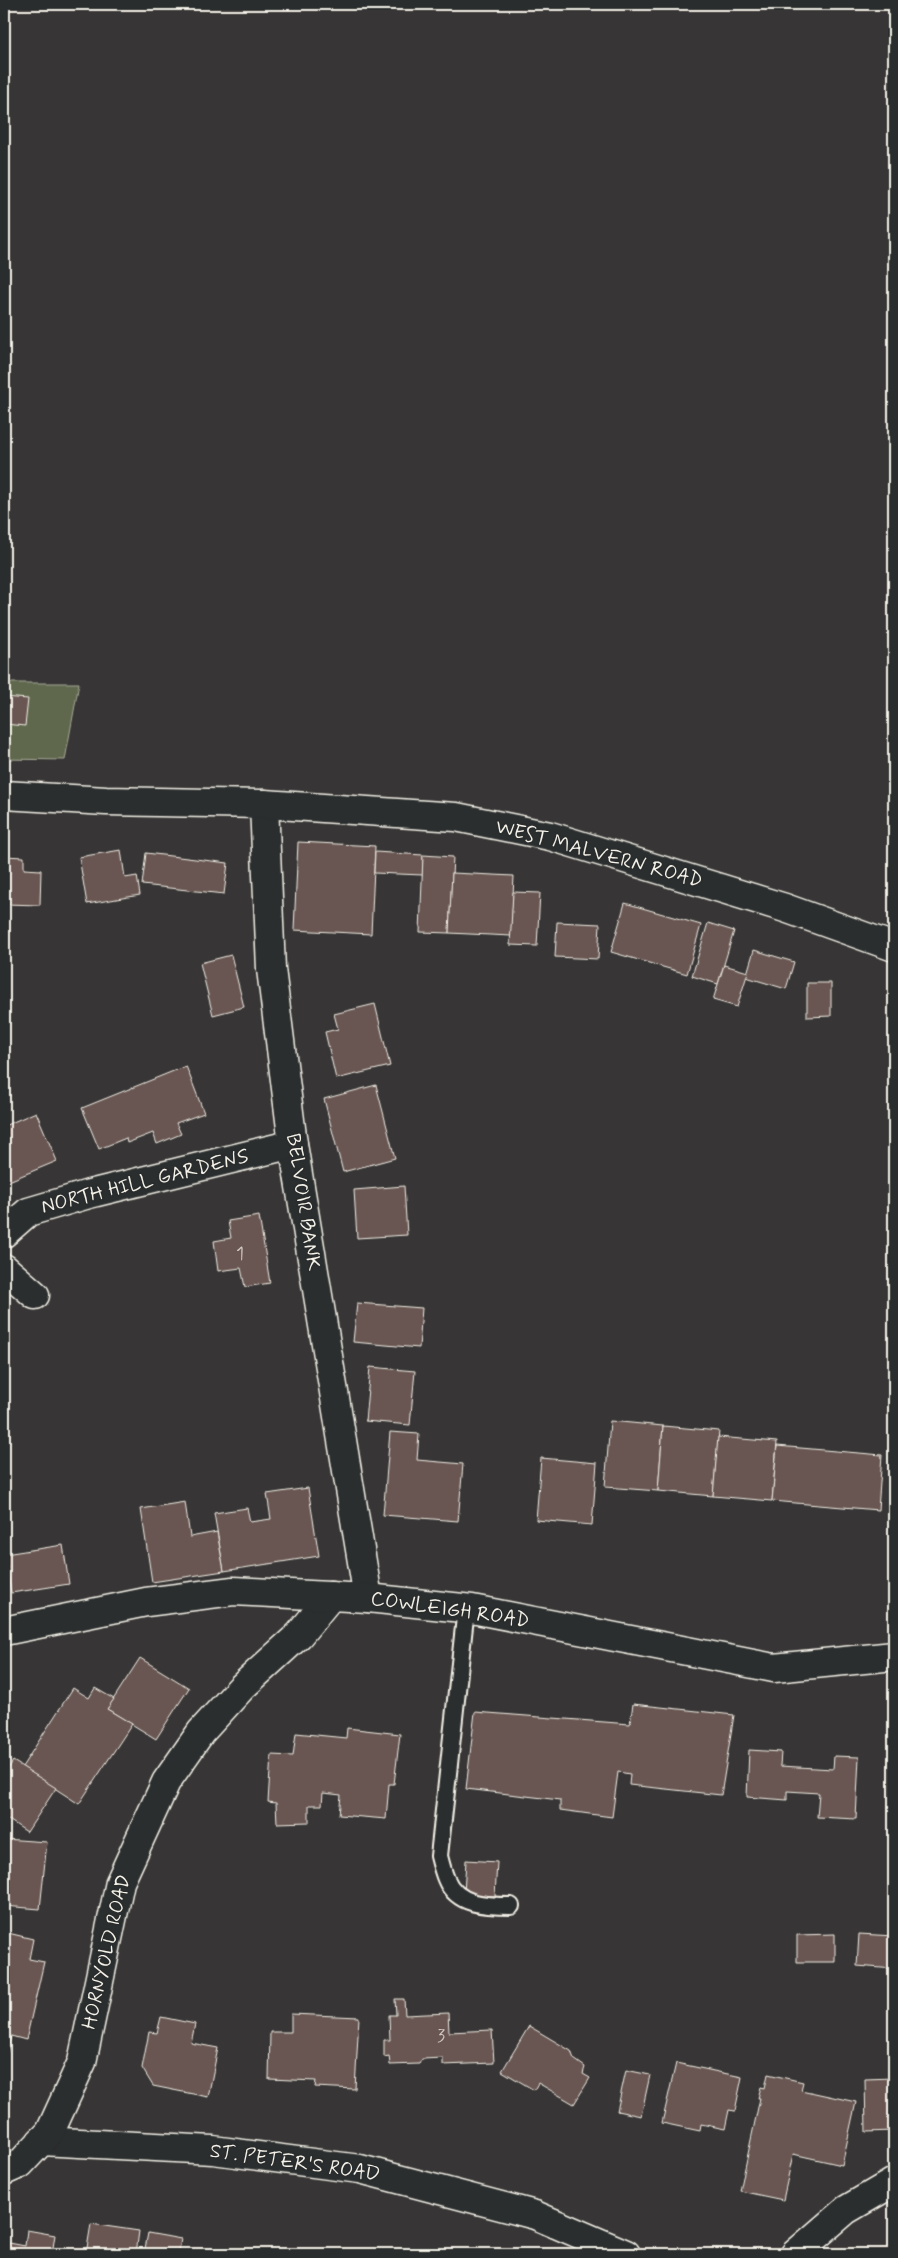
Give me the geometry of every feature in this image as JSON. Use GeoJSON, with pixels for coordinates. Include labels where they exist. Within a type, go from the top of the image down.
{"type":"FeatureCollection","features":[{"type":"Feature","properties":{"kind":"street","name":"WEST MALVERN ROAD"},"geometry":{"type":"LineString","coordinates":[[4,795],[106,801],[264,804],[456,817],[550,836],[785,908],[894,947]]}},
{"type":"Feature","properties":{"kind":"street","name":"BELVOIR BANK"},"geometry":{"type":"LineString","coordinates":[[264,804],[271,969],[293,1144],[368,1598]]}},
{"type":"Feature","properties":{"kind":"street","name":"NORTH HILL GARDENS"},"geometry":{"type":"LineString","coordinates":[[4,1233],[28,1212],[89,1194],[293,1144]]}},
{"type":"Feature","properties":{"kind":"street"},"geometry":{"type":"LineString","coordinates":[[4,1268],[35,1295]]}},
{"type":"Feature","properties":{"kind":"street","name":"COWLEIGH ROAD"},"geometry":{"type":"LineString","coordinates":[[4,1631],[146,1602],[233,1591],[368,1598],[466,1608],[774,1668],[894,1656]]}},
{"type":"Feature","properties":{"kind":"street","name":"HORNYOLD ROAD"},"geometry":{"type":"LineString","coordinates":[[4,2171],[20,2164],[50,2132],[82,2062],[120,1882],[166,1782],[201,1732],[242,1687],[299,1636],[331,1596]]}},
{"type":"Feature","properties":{"kind":"street","name":"ST. PETER'S ROAD"},"geometry":{"type":"LineString","coordinates":[[41,2141],[213,2150],[360,2168],[535,2215],[626,2254]]}},
{"type":"Feature","properties":{"kind":"street"},"geometry":{"type":"LineString","coordinates":[[794,2254],[846,2210],[894,2182]]}},
{"type":"Feature","properties":{"kind":"lane"},"geometry":{"type":"LineString","coordinates":[[466,1608],[439,1856],[446,1881],[470,1903],[484,1906],[511,1906]]}},
{"type":"Feature","properties":{"kind":"green space"},"geometry":{"type":"Polygon","coordinates":[[[4,683],[79,683],[65,760],[4,759],[4,683]]]}},
{"type":"Feature","properties":{"kind":"building"},"geometry":{"type":"Polygon","coordinates":[[[4,697],[28,699],[25,726],[4,724],[4,697]]]}},
{"type":"Feature","properties":{"kind":"building"},"geometry":{"type":"Polygon","coordinates":[[[298,842],[375,846],[371,934],[294,930],[298,842]]]}},
{"type":"Feature","properties":{"kind":"building"},"geometry":{"type":"Polygon","coordinates":[[[121,850],[125,878],[137,876],[140,895],[87,904],[79,857],[121,850]]]}},
{"type":"Feature","properties":{"kind":"building"},"geometry":{"type":"Polygon","coordinates":[[[375,852],[423,855],[423,875],[374,873],[375,852]]]}},
{"type":"Feature","properties":{"kind":"building"},"geometry":{"type":"Polygon","coordinates":[[[146,853],[228,863],[224,894],[142,885],[146,853]]]}},
{"type":"Feature","properties":{"kind":"building"},"geometry":{"type":"Polygon","coordinates":[[[423,855],[453,857],[449,933],[420,932],[423,855]]]}},
{"type":"Feature","properties":{"kind":"building"},"geometry":{"type":"Polygon","coordinates":[[[4,856],[24,857],[24,869],[41,870],[40,905],[4,904],[4,856]]]}},
{"type":"Feature","properties":{"kind":"building"},"geometry":{"type":"Polygon","coordinates":[[[452,873],[514,876],[511,936],[449,933],[452,873]]]}},
{"type":"Feature","properties":{"kind":"building"},"geometry":{"type":"Polygon","coordinates":[[[513,892],[540,893],[537,946],[510,945],[513,892]]]}},
{"type":"Feature","properties":{"kind":"building"},"geometry":{"type":"Polygon","coordinates":[[[625,903],[701,925],[687,974],[611,952],[625,903]]]}},
{"type":"Feature","properties":{"kind":"building"},"geometry":{"type":"Polygon","coordinates":[[[557,922],[600,924],[598,959],[555,957],[557,922]]]}},
{"type":"Feature","properties":{"kind":"building"},"geometry":{"type":"Polygon","coordinates":[[[708,923],[734,931],[718,984],[692,976],[708,923]]]}},
{"type":"Feature","properties":{"kind":"building"},"geometry":{"type":"Polygon","coordinates":[[[754,950],[794,962],[786,989],[746,977],[754,950]]]}},
{"type":"Feature","properties":{"kind":"building"},"geometry":{"type":"Polygon","coordinates":[[[231,955],[244,1007],[213,1015],[200,963],[231,955]]]}},
{"type":"Feature","properties":{"kind":"building"},"geometry":{"type":"Polygon","coordinates":[[[724,965],[748,972],[737,1007],[713,1000],[724,965]]]}},
{"type":"Feature","properties":{"kind":"building"},"geometry":{"type":"Polygon","coordinates":[[[807,983],[831,983],[831,1016],[807,1017],[807,983]]]}},
{"type":"Feature","properties":{"kind":"building"},"geometry":{"type":"Polygon","coordinates":[[[375,1004],[390,1066],[336,1079],[325,1032],[338,1029],[334,1014],[375,1004]]]}},
{"type":"Feature","properties":{"kind":"building"},"geometry":{"type":"Polygon","coordinates":[[[186,1066],[204,1113],[176,1123],[181,1134],[157,1144],[153,1133],[127,1143],[126,1138],[99,1149],[82,1108],[186,1066]]]}},
{"type":"Feature","properties":{"kind":"building"},"geometry":{"type":"Polygon","coordinates":[[[376,1085],[395,1158],[343,1172],[324,1099],[376,1085]]]}},
{"type":"Feature","properties":{"kind":"building"},"geometry":{"type":"Polygon","coordinates":[[[36,1112],[57,1161],[4,1183],[4,1126],[36,1112]]]}},
{"type":"Feature","properties":{"kind":"building"},"geometry":{"type":"Polygon","coordinates":[[[404,1186],[407,1235],[357,1238],[354,1190],[404,1186]]]}},
{"type":"Feature","properties":{"kind":"building"},"geometry":{"type":"Polygon","coordinates":[[[259,1216],[270,1283],[245,1287],[241,1268],[218,1271],[214,1241],[231,1238],[228,1221],[259,1216]]]}},
{"type":"Feature","properties":{"kind":"building"},"geometry":{"type":"Polygon","coordinates":[[[357,1303],[422,1308],[419,1348],[353,1342],[357,1303]]]}},
{"type":"Feature","properties":{"kind":"building"},"geometry":{"type":"Polygon","coordinates":[[[370,1367],[415,1371],[410,1425],[365,1421],[370,1367]]]}},
{"type":"Feature","properties":{"kind":"building"},"geometry":{"type":"Polygon","coordinates":[[[610,1421],[663,1426],[658,1491],[605,1487],[610,1421]]]}},
{"type":"Feature","properties":{"kind":"building"},"geometry":{"type":"Polygon","coordinates":[[[663,1426],[719,1431],[713,1496],[658,1491],[663,1426]]]}},
{"type":"Feature","properties":{"kind":"building"},"geometry":{"type":"Polygon","coordinates":[[[390,1432],[419,1434],[417,1460],[463,1464],[458,1521],[383,1515],[390,1432]]]}},
{"type":"Feature","properties":{"kind":"building"},"geometry":{"type":"Polygon","coordinates":[[[718,1437],[777,1442],[772,1501],[713,1496],[718,1437]]]}},
{"type":"Feature","properties":{"kind":"building"},"geometry":{"type":"Polygon","coordinates":[[[777,1446],[882,1455],[878,1510],[772,1501],[777,1446]]]}},
{"type":"Feature","properties":{"kind":"building"},"geometry":{"type":"Polygon","coordinates":[[[541,1458],[597,1463],[592,1525],[536,1520],[541,1458]]]}},
{"type":"Feature","properties":{"kind":"building"},"geometry":{"type":"Polygon","coordinates":[[[308,1488],[319,1556],[224,1571],[214,1513],[247,1508],[250,1522],[271,1519],[267,1494],[308,1488]]]}},
{"type":"Feature","properties":{"kind":"building"},"geometry":{"type":"Polygon","coordinates":[[[185,1502],[190,1537],[217,1532],[224,1571],[152,1582],[141,1509],[185,1502]]]}},
{"type":"Feature","properties":{"kind":"building"},"geometry":{"type":"Polygon","coordinates":[[[63,1545],[69,1584],[11,1593],[5,1554],[63,1545]]]}},
{"type":"Feature","properties":{"kind":"building"},"geometry":{"type":"Polygon","coordinates":[[[140,1658],[189,1688],[156,1739],[107,1709],[140,1658]]]}},
{"type":"Feature","properties":{"kind":"building"},"geometry":{"type":"Polygon","coordinates":[[[73,1688],[89,1698],[95,1688],[114,1699],[107,1709],[132,1724],[79,1804],[22,1767],[73,1688]]]}},
{"type":"Feature","properties":{"kind":"building"},"geometry":{"type":"Polygon","coordinates":[[[633,1704],[734,1715],[721,1795],[629,1785],[630,1774],[618,1772],[612,1817],[560,1810],[560,1800],[466,1789],[475,1712],[630,1724],[633,1704]]]}},
{"type":"Feature","properties":{"kind":"building"},"geometry":{"type":"Polygon","coordinates":[[[347,1728],[400,1734],[394,1784],[389,1784],[386,1819],[339,1815],[341,1795],[323,1793],[322,1805],[309,1805],[309,1822],[277,1823],[276,1803],[268,1802],[271,1755],[293,1756],[296,1733],[346,1738],[347,1728]]]}},
{"type":"Feature","properties":{"kind":"building"},"geometry":{"type":"Polygon","coordinates":[[[749,1750],[781,1752],[780,1766],[833,1769],[834,1756],[859,1757],[856,1819],[817,1817],[819,1793],[787,1791],[787,1800],[747,1797],[749,1750]]]}},
{"type":"Feature","properties":{"kind":"building"},"geometry":{"type":"Polygon","coordinates":[[[13,1761],[56,1788],[27,1832],[4,1817],[4,1775],[13,1761]]]}},
{"type":"Feature","properties":{"kind":"building"},"geometry":{"type":"Polygon","coordinates":[[[4,1839],[47,1842],[40,1909],[4,1906],[4,1839]]]}},
{"type":"Feature","properties":{"kind":"building"},"geometry":{"type":"Polygon","coordinates":[[[466,1860],[497,1862],[495,1896],[464,1894],[466,1860]]]}},
{"type":"Feature","properties":{"kind":"building"},"geometry":{"type":"Polygon","coordinates":[[[4,1932],[33,1939],[29,1959],[44,1962],[26,2040],[11,2036],[4,2064],[4,1932]]]}},
{"type":"Feature","properties":{"kind":"building"},"geometry":{"type":"Polygon","coordinates":[[[835,1934],[835,1962],[797,1962],[797,1935],[835,1934]]]}},
{"type":"Feature","properties":{"kind":"building"},"geometry":{"type":"Polygon","coordinates":[[[859,1934],[894,1936],[894,1969],[857,1966],[859,1934]]]}},
{"type":"Feature","properties":{"kind":"building"},"geometry":{"type":"Polygon","coordinates":[[[395,1999],[404,1999],[405,2015],[448,2013],[449,2032],[492,2030],[494,2063],[443,2065],[443,2058],[422,2059],[419,2064],[390,2065],[389,2056],[384,2057],[384,2040],[390,2040],[389,2015],[396,2015],[395,1999]]]}},
{"type":"Feature","properties":{"kind":"building"},"geometry":{"type":"Polygon","coordinates":[[[291,2014],[359,2017],[355,2089],[315,2087],[316,2081],[269,2079],[270,2032],[291,2032],[291,2014]]]}},
{"type":"Feature","properties":{"kind":"building"},"geometry":{"type":"Polygon","coordinates":[[[161,2017],[195,2024],[191,2043],[218,2048],[208,2097],[153,2086],[142,2068],[149,2032],[157,2033],[161,2017]]]}},
{"type":"Feature","properties":{"kind":"building"},"geometry":{"type":"Polygon","coordinates":[[[529,2026],[571,2051],[574,2059],[585,2067],[583,2074],[590,2078],[574,2104],[538,2083],[534,2090],[502,2071],[529,2026]]]}},
{"type":"Feature","properties":{"kind":"building"},"geometry":{"type":"Polygon","coordinates":[[[676,2063],[742,2077],[735,2111],[729,2110],[725,2129],[701,2124],[700,2131],[662,2123],[676,2063]]]}},
{"type":"Feature","properties":{"kind":"building"},"geometry":{"type":"Polygon","coordinates":[[[626,2070],[650,2075],[641,2116],[617,2111],[626,2070]]]}},
{"type":"Feature","properties":{"kind":"building"},"geometry":{"type":"Polygon","coordinates":[[[768,2074],[803,2082],[801,2090],[856,2102],[842,2165],[793,2154],[783,2200],[740,2191],[760,2098],[758,2098],[761,2087],[765,2088],[768,2074]]]}},
{"type":"Feature","properties":{"kind":"building"},"geometry":{"type":"Polygon","coordinates":[[[894,2078],[894,2131],[866,2132],[865,2079],[894,2078]]]}},
{"type":"Feature","properties":{"kind":"building"},"geometry":{"type":"Polygon","coordinates":[[[91,2224],[139,2231],[136,2254],[86,2254],[91,2224]]]}},
{"type":"Feature","properties":{"kind":"building"},"geometry":{"type":"Polygon","coordinates":[[[27,2230],[55,2235],[52,2254],[4,2254],[4,2242],[25,2246],[27,2230]]]}},
{"type":"Feature","properties":{"kind":"building"},"geometry":{"type":"Polygon","coordinates":[[[148,2233],[181,2239],[179,2251],[197,2254],[144,2254],[148,2233]]]}}]}
